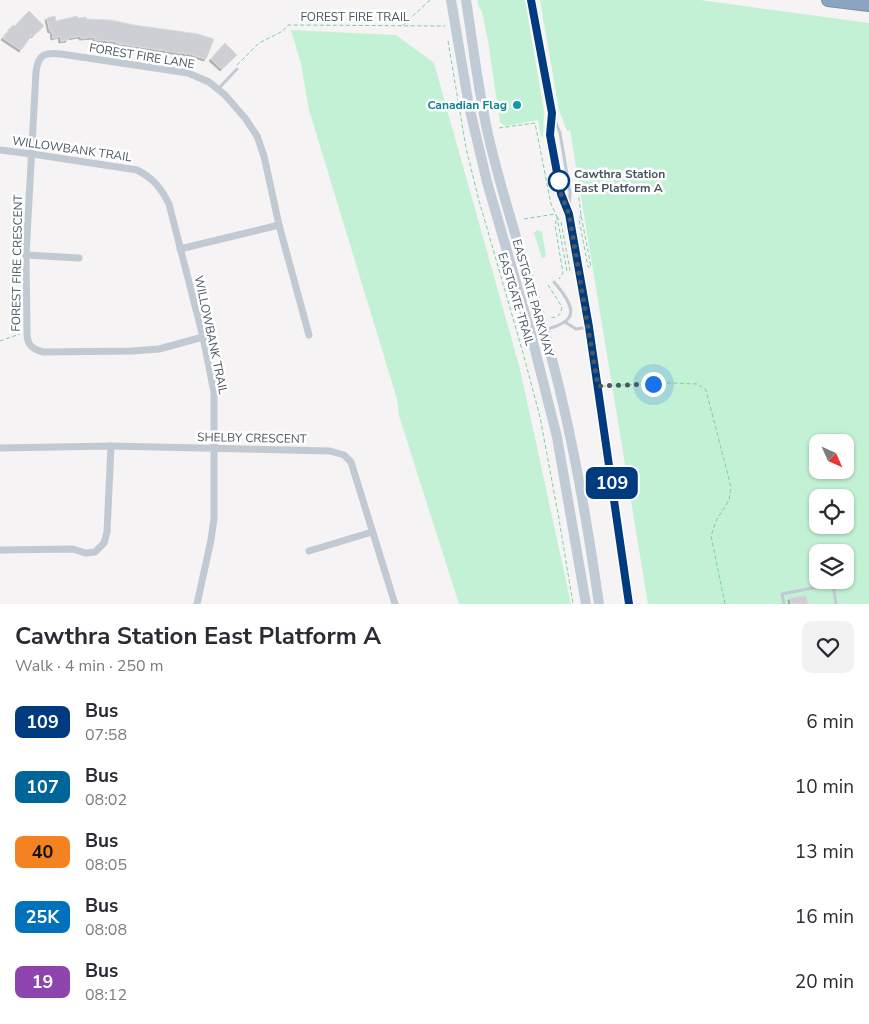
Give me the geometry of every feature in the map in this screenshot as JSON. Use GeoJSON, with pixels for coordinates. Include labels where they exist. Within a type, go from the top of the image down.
{"type":"FeatureCollection","features":[{"type":"Feature","properties":{"kind":"highway"},"geometry":{"type":"LineString","coordinates":[[828,0],[869,5]]}},
{"type":"Feature","properties":{"kind":"main road","name":"EASTGATE PARKWAY"},"geometry":{"type":"LineString","coordinates":[[451,0],[469,106],[482,165],[531,334],[558,437],[586,604]]}},
{"type":"Feature","properties":{"kind":"main road","name":"EASTGATE PARKWAY"},"geometry":{"type":"LineString","coordinates":[[466,0],[490,141],[512,226],[544,330],[574,451],[599,604]]}},
{"type":"Feature","properties":{"kind":"street","name":"FOREST FIRE LANE"},"geometry":{"type":"LineString","coordinates":[[32,154],[37,62],[41,56],[50,53],[188,73],[201,77],[218,88],[245,118],[257,136],[264,156],[279,225],[309,335]]}},
{"type":"Feature","properties":{"kind":"street","name":"WILLOWBANK TRAIL"},"geometry":{"type":"LineString","coordinates":[[0,150],[137,170],[157,184],[166,198],[203,337],[214,392],[214,519],[196,604]]}},
{"type":"Feature","properties":{"kind":"street","name":"FOREST FIRE CRESCENT"},"geometry":{"type":"LineString","coordinates":[[32,154],[26,255],[27,333],[30,345],[35,350],[43,352],[132,351],[159,348],[203,337]]}},
{"type":"Feature","properties":{"kind":"street"},"geometry":{"type":"LineString","coordinates":[[180,249],[279,225]]}},
{"type":"Feature","properties":{"kind":"street"},"geometry":{"type":"LineString","coordinates":[[26,255],[79,258]]}},
{"type":"Feature","properties":{"kind":"street"},"geometry":{"type":"LineString","coordinates":[[0,550],[73,549],[85,553],[96,552],[104,543],[107,532],[111,446]]}},
{"type":"Feature","properties":{"kind":"street","name":"SHELBY CRESCENT"},"geometry":{"type":"LineString","coordinates":[[0,448],[111,446],[215,448],[330,451],[344,455],[351,462],[395,604]]}},
{"type":"Feature","properties":{"kind":"street"},"geometry":{"type":"LineString","coordinates":[[309,551],[372,532]]}},
{"type":"Feature","properties":{"kind":"lane"},"geometry":{"type":"LineString","coordinates":[[531,0],[552,113],[560,133],[570,192],[569,214]]}},
{"type":"Feature","properties":{"kind":"lane"},"geometry":{"type":"LineString","coordinates":[[218,88],[236,68]]}},
{"type":"Feature","properties":{"kind":"lane"},"geometry":{"type":"LineString","coordinates":[[552,113],[550,135],[561,194],[569,214],[589,327],[630,604]]}},
{"type":"Feature","properties":{"kind":"lane"},"geometry":{"type":"LineString","coordinates":[[531,334],[560,326],[570,316],[571,307],[568,300],[554,282]]}},
{"type":"Feature","properties":{"kind":"lane"},"geometry":{"type":"LineString","coordinates":[[565,322],[576,329],[589,327]]}},
{"type":"Feature","properties":{"kind":"lane"},"geometry":{"type":"LineString","coordinates":[[784,604],[782,594],[833,584],[836,604]]}},
{"type":"Feature","properties":{"kind":"path"},"geometry":{"type":"LineString","coordinates":[[403,26],[430,0]]}},
{"type":"Feature","properties":{"kind":"path","name":"FOREST FIRE TRAIL"},"geometry":{"type":"LineString","coordinates":[[236,68],[259,43],[283,31],[284,27],[288,25],[448,26]]}},
{"type":"Feature","properties":{"kind":"path","name":"EASTGATE TRAIL"},"geometry":{"type":"LineString","coordinates":[[448,35],[468,156],[480,206],[540,417],[558,510],[573,604]]}},
{"type":"Feature","properties":{"kind":"path"},"geometry":{"type":"LineString","coordinates":[[499,128],[535,123],[551,204],[562,222],[570,270],[567,271],[558,217]]}},
{"type":"Feature","properties":{"kind":"path"},"geometry":{"type":"LineString","coordinates":[[578,191],[591,267],[588,268],[579,219],[581,215]]}},
{"type":"Feature","properties":{"kind":"path"},"geometry":{"type":"LineString","coordinates":[[524,220],[556,213]]}},
{"type":"Feature","properties":{"kind":"path"},"geometry":{"type":"LineString","coordinates":[[558,217],[555,225],[564,273],[559,278]]}},
{"type":"Feature","properties":{"kind":"path"},"geometry":{"type":"LineString","coordinates":[[545,314],[555,318],[562,312],[562,307],[548,285]]}},
{"type":"Feature","properties":{"kind":"path"},"geometry":{"type":"LineString","coordinates":[[0,341],[16,334],[27,333]]}},
{"type":"Feature","properties":{"kind":"path"},"geometry":{"type":"LineString","coordinates":[[598,386],[672,383],[698,384],[706,390],[731,486],[730,500],[716,521],[711,536],[725,604]]}},
{"type":"Feature","properties":{"kind":"green space"},"geometry":{"type":"Polygon","coordinates":[[[478,0],[525,0],[544,111],[543,137],[541,137],[538,120],[505,126],[500,122],[488,41],[478,0]]]}},
{"type":"Feature","properties":{"kind":"green space"},"geometry":{"type":"Polygon","coordinates":[[[540,0],[700,0],[869,23],[869,604],[648,604],[570,130],[567,131],[559,110],[540,0]]]}},
{"type":"Feature","properties":{"kind":"green space"},"geometry":{"type":"Polygon","coordinates":[[[291,30],[396,35],[434,63],[520,369],[571,604],[459,604],[399,416],[397,399],[309,110],[301,64],[291,30]]]}},
{"type":"Feature","properties":{"kind":"green space"},"geometry":{"type":"Polygon","coordinates":[[[537,230],[542,232],[546,256],[544,258],[542,258],[534,233],[537,230]]]}},
{"type":"Feature","properties":{"kind":"building"},"geometry":{"type":"Polygon","coordinates":[[[29,11],[44,26],[32,35],[21,50],[3,38],[13,25],[15,26],[29,11]]]}},
{"type":"Feature","properties":{"kind":"building"},"geometry":{"type":"Polygon","coordinates":[[[55,16],[56,21],[77,16],[78,18],[86,17],[86,19],[110,20],[198,34],[214,39],[206,59],[187,53],[116,43],[116,41],[95,40],[95,37],[81,38],[81,36],[61,41],[60,36],[53,38],[52,30],[50,31],[47,18],[55,16]]]}},
{"type":"Feature","properties":{"kind":"building"},"geometry":{"type":"Polygon","coordinates":[[[225,43],[237,55],[222,69],[211,59],[225,43]]]}},
{"type":"Feature","properties":{"kind":"building"},"geometry":{"type":"Polygon","coordinates":[[[806,596],[808,604],[791,604],[790,598],[806,596]]]}},
{"type":"Feature","properties":{"kind":"bus line","name":"109"},"geometry":{"type":"LineString","coordinates":[[531,0],[552,113],[550,135],[561,194],[569,214],[589,327],[629,604]]}},
{"type":"Feature","properties":{"kind":"place","name":"Canadian Flag"},"geometry":{"type":"Point","coordinates":[517,105]}},
{"type":"Feature","properties":{"kind":"place","name":"Cawthra Station East Platform A"},"geometry":{"type":"Point","coordinates":[559,181]}},
{"type":"Feature","properties":{"kind":"route"},"geometry":{"type":"LineString","coordinates":[[559,181],[558,179],[561,194],[569,214],[598,386],[653,384]]}}]}
